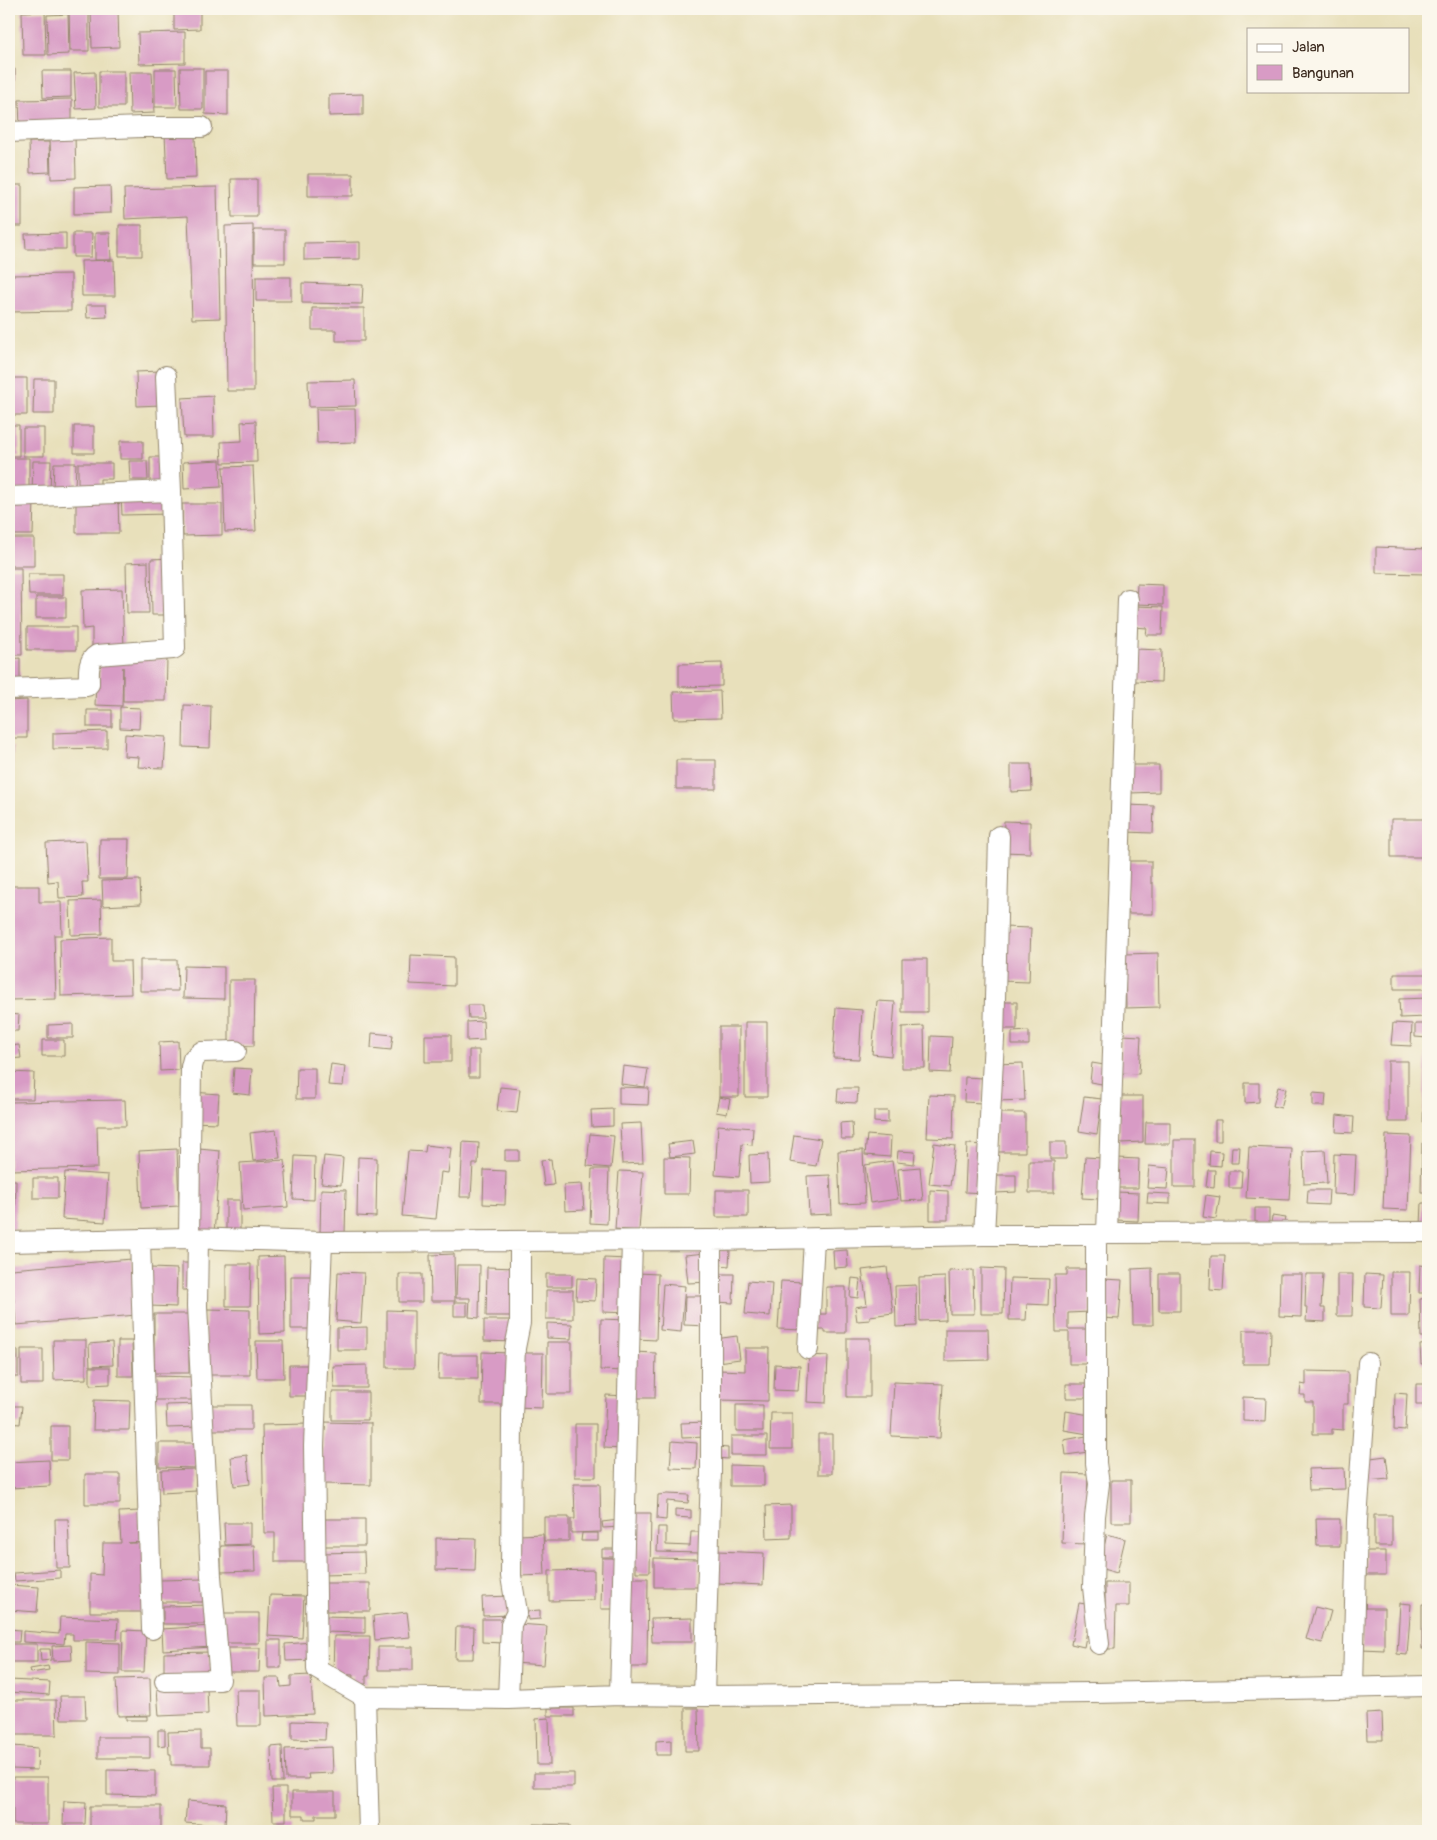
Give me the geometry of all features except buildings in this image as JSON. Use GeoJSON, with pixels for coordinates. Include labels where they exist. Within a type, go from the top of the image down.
{"type":"FeatureCollection","features":[{"type":"Feature","properties":{"kind":"street"},"geometry":{"type":"LineString","coordinates":[[9,132],[142,127],[202,127]]}},
{"type":"Feature","properties":{"kind":"street"},"geometry":{"type":"LineString","coordinates":[[9,689],[87,686],[89,684],[91,658],[97,655],[176,648],[166,376]]}},
{"type":"Feature","properties":{"kind":"street"},"geometry":{"type":"LineString","coordinates":[[9,497],[171,491]]}},
{"type":"Feature","properties":{"kind":"street"},"geometry":{"type":"LineString","coordinates":[[1099,1644],[1093,1587],[1095,1516],[1099,1484],[1096,1463],[1102,1234],[1128,599]]}},
{"type":"Feature","properties":{"kind":"street"},"geometry":{"type":"LineString","coordinates":[[984,1234],[994,1040],[1000,836]]}},
{"type":"Feature","properties":{"kind":"street"},"geometry":{"type":"LineString","coordinates":[[165,1681],[220,1680],[211,1576],[194,1239],[191,1067],[193,1059],[201,1052],[236,1051]]}},
{"type":"Feature","properties":{"kind":"street"},"geometry":{"type":"LineString","coordinates":[[9,1242],[140,1239],[322,1242],[632,1241],[814,1239],[984,1234],[1428,1232]]}},
{"type":"Feature","properties":{"kind":"street"},"geometry":{"type":"LineString","coordinates":[[140,1239],[152,1629]]}},
{"type":"Feature","properties":{"kind":"street"},"geometry":{"type":"LineString","coordinates":[[808,1348],[814,1239]]}},
{"type":"Feature","properties":{"kind":"street"},"geometry":{"type":"LineString","coordinates":[[704,1696],[711,1472],[711,1240]]}},
{"type":"Feature","properties":{"kind":"street"},"geometry":{"type":"LineString","coordinates":[[508,1699],[512,1624],[517,1612],[512,1576],[512,1416],[515,1348],[520,1323],[520,1241]]}},
{"type":"Feature","properties":{"kind":"street"},"geometry":{"type":"LineString","coordinates":[[620,1695],[632,1241]]}},
{"type":"Feature","properties":{"kind":"street"},"geometry":{"type":"LineString","coordinates":[[322,1242],[314,1446],[317,1669],[365,1697],[508,1699],[620,1695],[704,1696],[1102,1692],[1428,1686]]}},
{"type":"Feature","properties":{"kind":"street"},"geometry":{"type":"LineString","coordinates":[[1353,1687],[1356,1520],[1368,1363]]}},
{"type":"Feature","properties":{"kind":"street"},"geometry":{"type":"LineString","coordinates":[[365,1697],[370,1831]]}}]}
